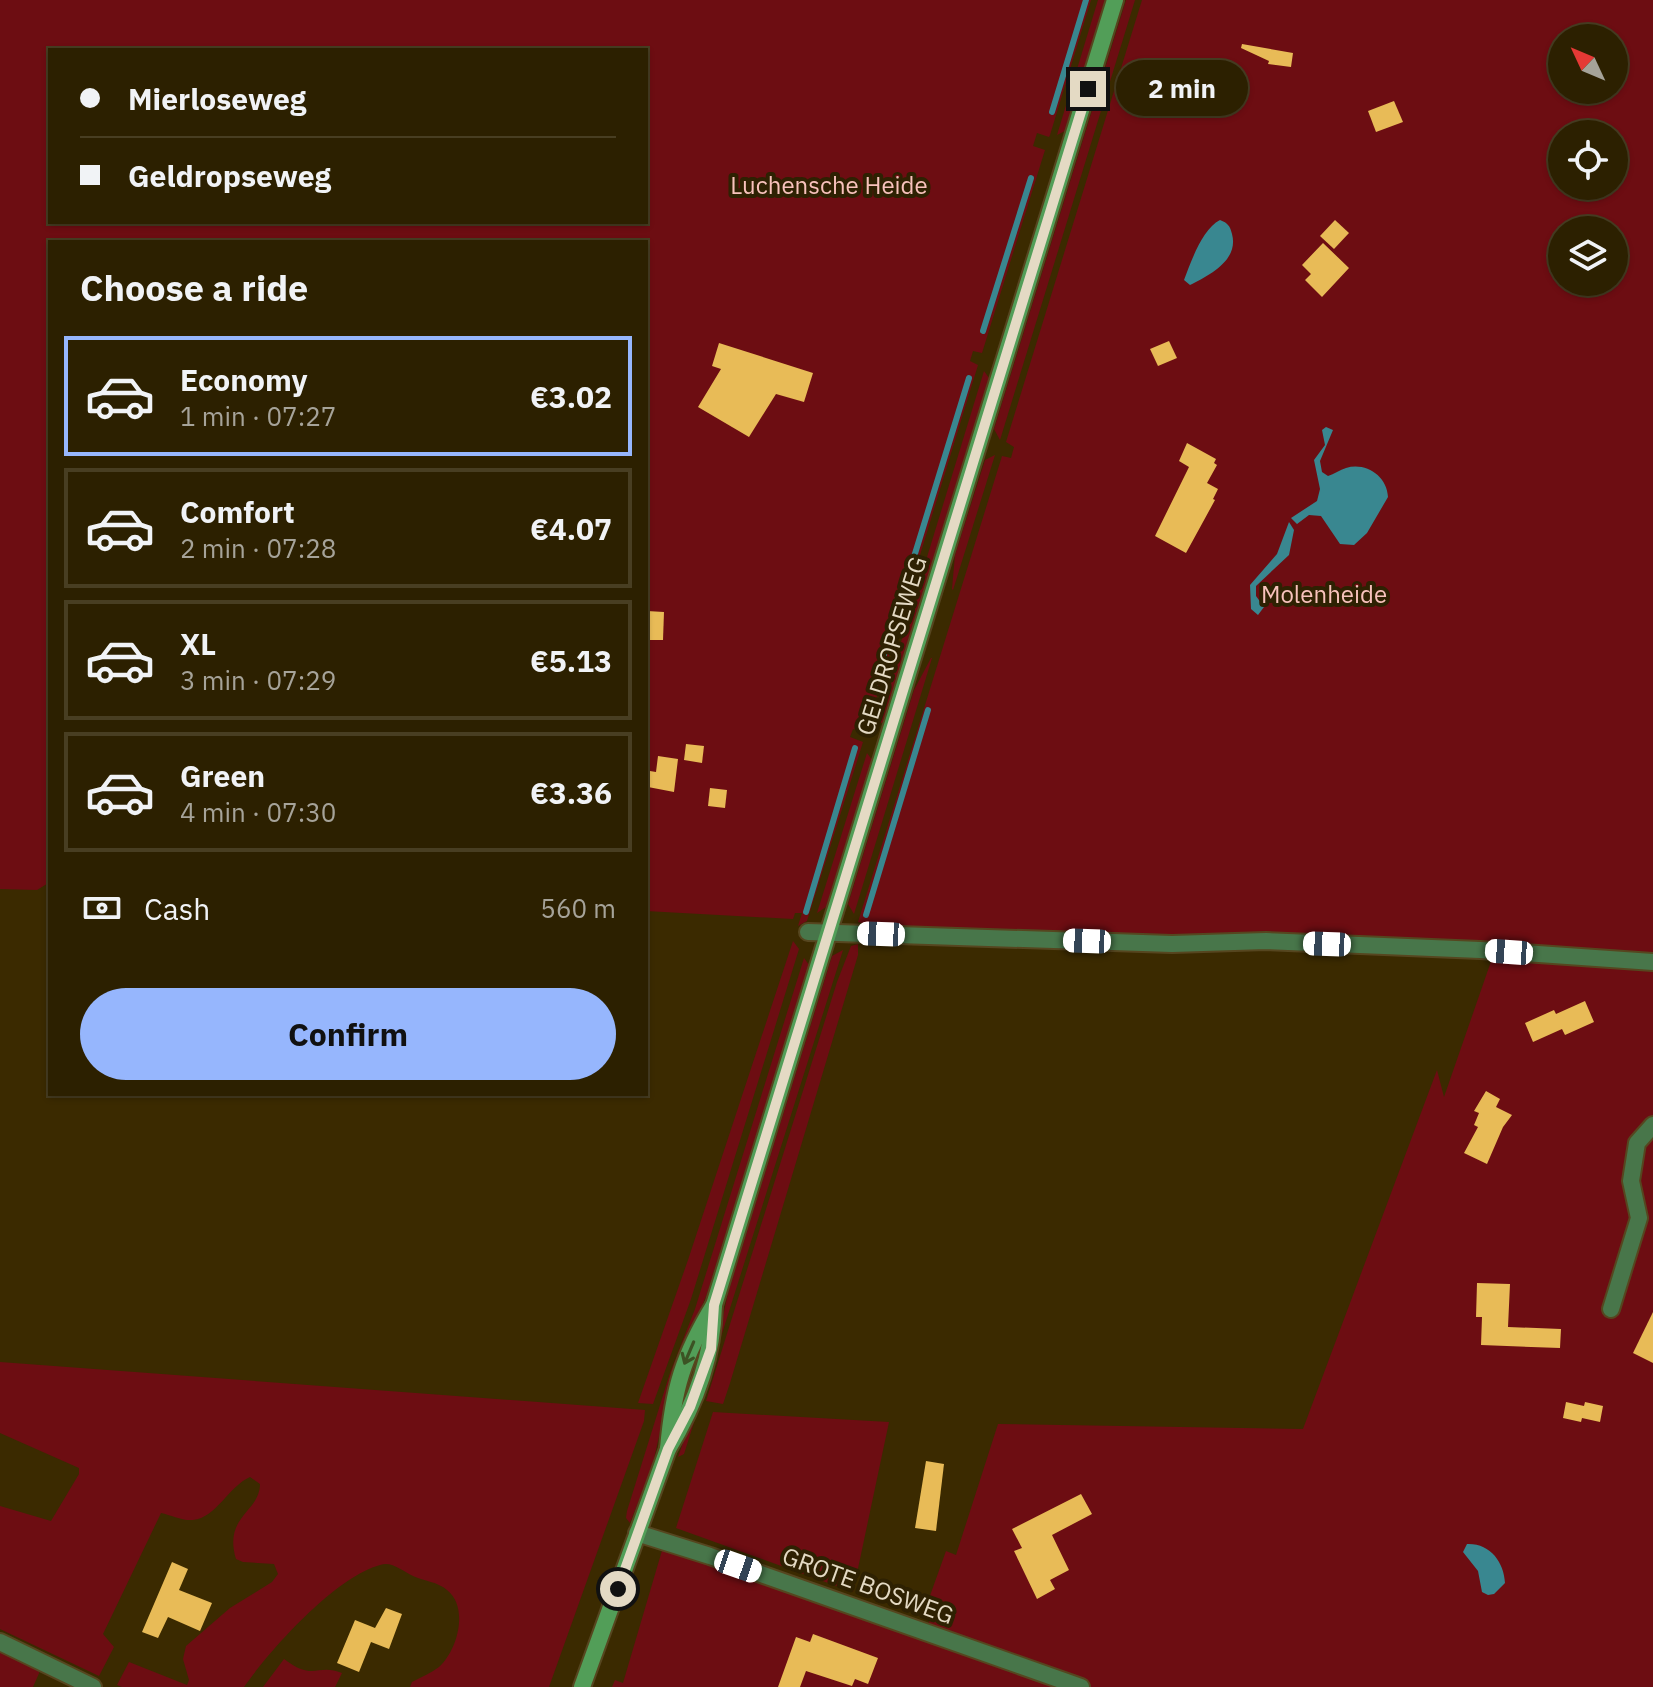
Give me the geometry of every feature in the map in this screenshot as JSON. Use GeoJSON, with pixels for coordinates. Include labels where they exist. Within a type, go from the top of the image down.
{"type":"FeatureCollection","features":[{"type":"Feature","properties":{"kind":"main road","name":"GELDROPSEWEG"},"geometry":{"type":"LineString","coordinates":[[668,1449],[690,1407],[711,1349],[714,1305],[1115,0]]}},
{"type":"Feature","properties":{"kind":"main road","name":"GELDROPSEWEG"},"geometry":{"type":"LineString","coordinates":[[668,1449],[672,1405],[684,1364],[714,1305]]}},
{"type":"Feature","properties":{"kind":"main road"},"geometry":{"type":"LineString","coordinates":[[582,1687],[668,1449]]}},
{"type":"Feature","properties":{"kind":"street"},"geometry":{"type":"LineString","coordinates":[[808,932],[1172,944],[1266,941],[1480,950],[1653,962]]}},
{"type":"Feature","properties":{"kind":"street"},"geometry":{"type":"LineString","coordinates":[[1611,1309],[1639,1218],[1631,1181],[1637,1143],[1653,1125]]}},
{"type":"Feature","properties":{"kind":"street","name":"GROTE BOSWEG"},"geometry":{"type":"LineString","coordinates":[[637,1533],[1081,1687]]}},
{"type":"Feature","properties":{"kind":"street"},"geometry":{"type":"LineString","coordinates":[[0,1642],[93,1687]]}},
{"type":"Feature","properties":{"kind":"street"},"geometry":{"type":"LineString","coordinates":[[47,1687],[55,1670]]}},
{"type":"Feature","properties":{"kind":"green space","name":"Luchensche Heide"},"geometry":{"type":"Polygon","coordinates":[[[0,0],[1091,0],[1050,135],[1037,133],[1033,146],[1045,150],[982,353],[973,351],[970,361],[978,365],[866,732],[853,729],[850,737],[863,742],[807,921],[798,926],[802,913],[795,913],[793,919],[648,911],[648,240],[48,240],[48,883],[37,890],[0,889],[0,0]]]}},
{"type":"Feature","properties":{"kind":"green space"},"geometry":{"type":"Polygon","coordinates":[[[1098,0],[1105,0],[1065,131],[1057,135],[1098,0]]]}},
{"type":"Feature","properties":{"kind":"green space"},"geometry":{"type":"Polygon","coordinates":[[[1126,0],[1135,0],[1000,440],[994,429],[1126,0]]]}},
{"type":"Feature","properties":{"kind":"green space","name":"Molenheide"},"geometry":{"type":"Polygon","coordinates":[[[1142,0],[1653,0],[1653,1687],[612,1687],[615,1680],[623,1683],[666,1537],[927,1626],[930,1620],[922,1618],[946,1551],[956,1555],[998,1424],[1303,1429],[1437,1070],[1444,1097],[1496,947],[864,928],[865,924],[858,922],[1002,456],[1011,458],[1014,447],[1006,442],[1142,0]]]}},
{"type":"Feature","properties":{"kind":"green space"},"geometry":{"type":"Polygon","coordinates":[[[984,371],[989,378],[883,722],[875,727],[984,371]]]}},
{"type":"Feature","properties":{"kind":"green space"},"geometry":{"type":"Polygon","coordinates":[[[995,455],[953,590],[955,555],[985,460],[995,455]]]}},
{"type":"Feature","properties":{"kind":"green space"},"geometry":{"type":"Polygon","coordinates":[[[931,658],[854,914],[848,904],[914,690],[931,658]]]}},
{"type":"Feature","properties":{"kind":"green space"},"geometry":{"type":"Polygon","coordinates":[[[867,753],[872,760],[826,907],[817,913],[867,753]]]}},
{"type":"Feature","properties":{"kind":"green space"},"geometry":{"type":"Polygon","coordinates":[[[793,941],[799,949],[691,1299],[653,1404],[638,1403],[688,1260],[793,941]]]}},
{"type":"Feature","properties":{"kind":"green space"},"geometry":{"type":"Polygon","coordinates":[[[858,944],[858,955],[730,1383],[723,1404],[706,1401],[837,982],[851,946],[858,944]]]}},
{"type":"Feature","properties":{"kind":"green space"},"geometry":{"type":"Polygon","coordinates":[[[843,950],[684,1454],[678,1457],[716,1349],[728,1293],[832,956],[843,950]]]}},
{"type":"Feature","properties":{"kind":"green space"},"geometry":{"type":"Polygon","coordinates":[[[804,958],[809,965],[707,1294],[672,1378],[652,1468],[630,1523],[626,1518],[627,1511],[670,1373],[695,1309],[804,958]]]}},
{"type":"Feature","properties":{"kind":"green space"},"geometry":{"type":"Polygon","coordinates":[[[0,1362],[645,1410],[644,1421],[549,1687],[410,1687],[412,1682],[446,1660],[456,1640],[458,1607],[454,1597],[443,1587],[384,1564],[362,1572],[324,1599],[287,1635],[244,1687],[122,1687],[117,1685],[129,1662],[187,1685],[189,1680],[183,1659],[186,1646],[230,1608],[272,1582],[278,1574],[274,1564],[236,1559],[233,1545],[234,1533],[254,1501],[260,1484],[250,1477],[242,1481],[216,1508],[201,1518],[185,1520],[161,1513],[103,1634],[114,1647],[99,1676],[0,1629],[0,1506],[51,1521],[79,1474],[79,1468],[0,1433],[0,1362]]]}},
{"type":"Feature","properties":{"kind":"green space"},"geometry":{"type":"Polygon","coordinates":[[[713,1412],[889,1422],[853,1592],[676,1528],[713,1412]]]}},
{"type":"Feature","properties":{"kind":"green space"},"geometry":{"type":"Polygon","coordinates":[[[0,1652],[40,1671],[33,1687],[0,1687],[0,1652]]]}},
{"type":"Feature","properties":{"kind":"green space"},"geometry":{"type":"Polygon","coordinates":[[[284,1659],[309,1671],[334,1670],[342,1673],[335,1687],[263,1687],[284,1659]]]}},
{"type":"Feature","properties":{"kind":"water"},"geometry":{"type":"Polygon","coordinates":[[[1220,220],[1227,224],[1232,234],[1231,252],[1221,266],[1190,285],[1184,280],[1194,255],[1208,231],[1220,220]]]}},
{"type":"Feature","properties":{"kind":"water"},"geometry":{"type":"Polygon","coordinates":[[[1326,427],[1333,430],[1320,461],[1322,472],[1328,476],[1346,468],[1361,467],[1380,477],[1387,489],[1388,497],[1367,533],[1354,545],[1340,544],[1321,516],[1309,515],[1297,524],[1291,518],[1317,501],[1320,489],[1314,460],[1325,445],[1322,430],[1326,427]]]}},
{"type":"Feature","properties":{"kind":"water"},"geometry":{"type":"Polygon","coordinates":[[[1289,522],[1294,530],[1289,555],[1256,586],[1256,596],[1264,607],[1258,615],[1251,609],[1250,585],[1277,554],[1289,522]]]}},
{"type":"Feature","properties":{"kind":"water"},"geometry":{"type":"Polygon","coordinates":[[[1467,1544],[1489,1550],[1499,1561],[1505,1583],[1494,1594],[1482,1592],[1478,1571],[1463,1552],[1467,1544]]]}},
{"type":"Feature","properties":{"kind":"building"},"geometry":{"type":"Polygon","coordinates":[[[1242,44],[1293,53],[1291,67],[1268,64],[1269,61],[1241,48],[1242,44]]]}},
{"type":"Feature","properties":{"kind":"building"},"geometry":{"type":"Polygon","coordinates":[[[1394,101],[1403,122],[1376,132],[1368,111],[1394,101]]]}},
{"type":"Feature","properties":{"kind":"building"},"geometry":{"type":"Polygon","coordinates":[[[1335,220],[1349,233],[1334,249],[1320,236],[1335,220]]]}},
{"type":"Feature","properties":{"kind":"building"},"geometry":{"type":"Polygon","coordinates":[[[1323,243],[1349,268],[1322,297],[1305,280],[1311,274],[1302,265],[1323,243]]]}},
{"type":"Feature","properties":{"kind":"building"},"geometry":{"type":"Polygon","coordinates":[[[1169,341],[1177,358],[1158,366],[1150,349],[1169,341]]]}},
{"type":"Feature","properties":{"kind":"building"},"geometry":{"type":"Polygon","coordinates":[[[719,343],[813,373],[804,402],[776,394],[749,437],[698,407],[721,369],[712,366],[719,343]]]}},
{"type":"Feature","properties":{"kind":"building"},"geometry":{"type":"Polygon","coordinates":[[[1187,443],[1216,459],[1214,463],[1217,465],[1207,483],[1218,489],[1186,553],[1155,536],[1189,467],[1179,461],[1187,443]]]}},
{"type":"Feature","properties":{"kind":"building"},"geometry":{"type":"Polygon","coordinates":[[[648,611],[664,612],[663,640],[648,640],[648,611]]]}},
{"type":"Feature","properties":{"kind":"building"},"geometry":{"type":"Polygon","coordinates":[[[686,744],[704,746],[702,763],[684,760],[686,744]]]}},
{"type":"Feature","properties":{"kind":"building"},"geometry":{"type":"Polygon","coordinates":[[[658,756],[678,759],[674,792],[648,787],[650,771],[656,772],[658,756]]]}},
{"type":"Feature","properties":{"kind":"building"},"geometry":{"type":"Polygon","coordinates":[[[710,788],[727,790],[725,808],[708,806],[710,788]]]}},
{"type":"Feature","properties":{"kind":"building"},"geometry":{"type":"Polygon","coordinates":[[[1585,1001],[1594,1022],[1565,1035],[1562,1029],[1533,1042],[1525,1023],[1585,1001]]]}},
{"type":"Feature","properties":{"kind":"building"},"geometry":{"type":"Polygon","coordinates":[[[1486,1091],[1500,1099],[1496,1107],[1512,1115],[1503,1127],[1487,1164],[1464,1153],[1478,1127],[1474,1125],[1479,1113],[1474,1111],[1486,1091]]]}},
{"type":"Feature","properties":{"kind":"building"},"geometry":{"type":"Polygon","coordinates":[[[1477,1283],[1510,1284],[1508,1327],[1561,1329],[1560,1348],[1481,1345],[1482,1317],[1476,1317],[1477,1283]]]}},
{"type":"Feature","properties":{"kind":"building"},"geometry":{"type":"Polygon","coordinates":[[[1653,1312],[1653,1363],[1633,1353],[1653,1312]]]}},
{"type":"Feature","properties":{"kind":"building"},"geometry":{"type":"Polygon","coordinates":[[[1566,1402],[1603,1406],[1600,1422],[1563,1418],[1566,1402]]]}},
{"type":"Feature","properties":{"kind":"building"},"geometry":{"type":"Polygon","coordinates":[[[926,1461],[944,1464],[936,1531],[915,1528],[926,1461]]]}},
{"type":"Feature","properties":{"kind":"building"},"geometry":{"type":"Polygon","coordinates":[[[1081,1494],[1092,1514],[1052,1535],[1069,1570],[1050,1580],[1055,1589],[1037,1599],[1014,1551],[1022,1548],[1012,1529],[1081,1494]]]}},
{"type":"Feature","properties":{"kind":"building"},"geometry":{"type":"Polygon","coordinates":[[[172,1562],[188,1569],[179,1590],[212,1603],[200,1631],[168,1617],[158,1638],[142,1632],[172,1562]]]}},
{"type":"Feature","properties":{"kind":"building"},"geometry":{"type":"Polygon","coordinates":[[[386,1608],[402,1614],[389,1649],[371,1642],[359,1672],[337,1663],[355,1620],[375,1628],[386,1608]]]}},
{"type":"Feature","properties":{"kind":"building"},"geometry":{"type":"Polygon","coordinates":[[[813,1634],[878,1658],[868,1684],[855,1679],[852,1686],[806,1671],[800,1687],[778,1687],[796,1637],[810,1642],[813,1634]]]}},
{"type":"Feature","properties":{"kind":"waterway"},"geometry":{"type":"LineString","coordinates":[[1052,112],[1086,0]]}},
{"type":"Feature","properties":{"kind":"waterway"},"geometry":{"type":"LineString","coordinates":[[983,331],[1031,178]]}},
{"type":"Feature","properties":{"kind":"waterway"},"geometry":{"type":"LineString","coordinates":[[874,687],[969,378]]}},
{"type":"Feature","properties":{"kind":"waterway"},"geometry":{"type":"LineString","coordinates":[[866,915],[928,710]]}},
{"type":"Feature","properties":{"kind":"waterway"},"geometry":{"type":"LineString","coordinates":[[806,912],[855,748]]}},
{"type":"Feature","properties":{"kind":"route"},"geometry":{"type":"LineString","coordinates":[[618,1589],[668,1449],[682,1426],[711,1349],[714,1305],[1088,89]]}}]}
